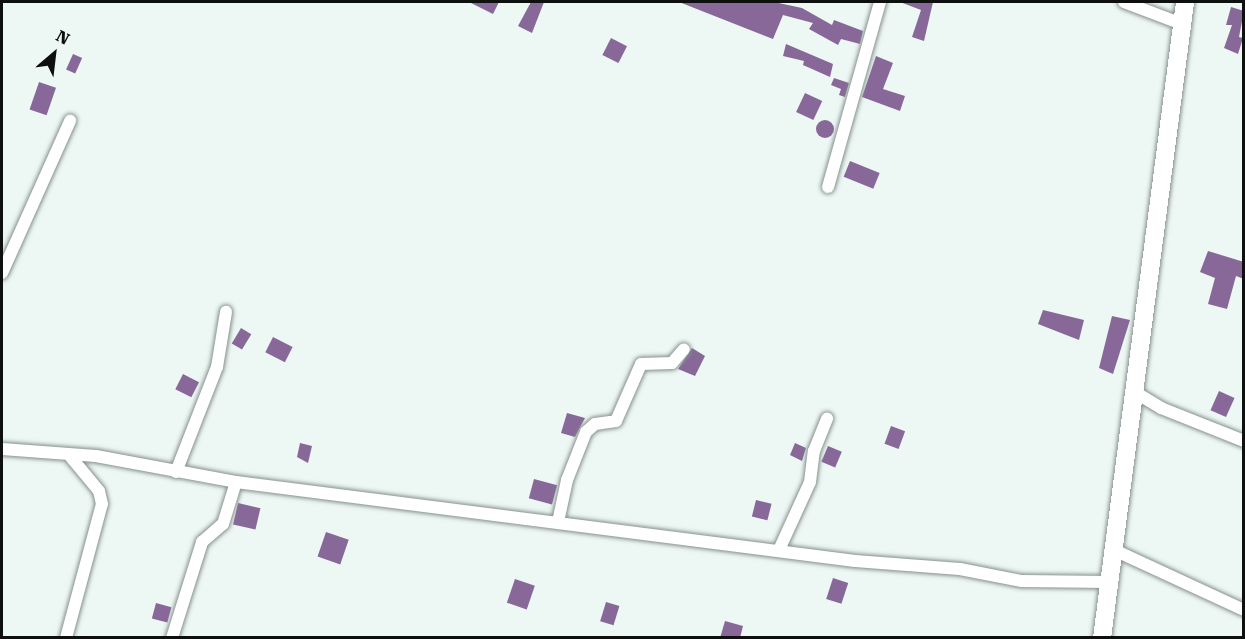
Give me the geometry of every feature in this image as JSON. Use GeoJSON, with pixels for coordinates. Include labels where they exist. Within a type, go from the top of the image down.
{"type":"FeatureCollection","features":[{"type":"Feature","properties":{"kind":"street"},"geometry":{"type":"LineString","coordinates":[[828,187],[880,2]]}},
{"type":"Feature","properties":{"kind":"street"},"geometry":{"type":"LineString","coordinates":[[1124,2],[1182,24]]}},
{"type":"Feature","properties":{"kind":"street"},"geometry":{"type":"LineString","coordinates":[[1102,638],[1185,2]]}},
{"type":"Feature","properties":{"kind":"street"},"geometry":{"type":"LineString","coordinates":[[2,273],[70,121]]}},
{"type":"Feature","properties":{"kind":"street"},"geometry":{"type":"LineString","coordinates":[[176,471],[217,367],[226,312]]}},
{"type":"Feature","properties":{"kind":"street"},"geometry":{"type":"LineString","coordinates":[[558,522],[567,480],[586,432],[595,424],[616,421],[640,364],[672,363],[684,349]]}},
{"type":"Feature","properties":{"kind":"street"},"geometry":{"type":"LineString","coordinates":[[1133,391],[1161,408],[1244,441]]}},
{"type":"Feature","properties":{"kind":"street"},"geometry":{"type":"LineString","coordinates":[[779,550],[810,482],[814,451],[827,418]]}},
{"type":"Feature","properties":{"kind":"street"},"geometry":{"type":"LineString","coordinates":[[2,448],[176,471],[236,482],[779,550],[960,569],[1022,581],[1109,582]]}},
{"type":"Feature","properties":{"kind":"street"},"geometry":{"type":"LineString","coordinates":[[66,638],[102,504],[99,491],[70,456]]}},
{"type":"Feature","properties":{"kind":"street"},"geometry":{"type":"LineString","coordinates":[[172,638],[202,542],[223,524],[236,482]]}},
{"type":"Feature","properties":{"kind":"street"},"geometry":{"type":"LineString","coordinates":[[1112,549],[1244,610]]}},
{"type":"Feature","properties":{"kind":"building"},"geometry":{"type":"Polygon","coordinates":[[[469,2],[499,2],[493,14],[469,2]]]}},
{"type":"Feature","properties":{"kind":"building"},"geometry":{"type":"Polygon","coordinates":[[[531,2],[544,2],[532,33],[518,26],[531,2]]]}},
{"type":"Feature","properties":{"kind":"building"},"geometry":{"type":"Polygon","coordinates":[[[679,2],[774,2],[802,8],[832,25],[834,20],[863,31],[860,44],[841,39],[838,45],[809,29],[813,23],[783,15],[773,39],[679,2]]]}},
{"type":"Feature","properties":{"kind":"building"},"geometry":{"type":"Polygon","coordinates":[[[900,2],[933,2],[924,41],[912,37],[921,10],[900,2]]]}},
{"type":"Feature","properties":{"kind":"building"},"geometry":{"type":"Polygon","coordinates":[[[1231,7],[1244,11],[1239,37],[1243,38],[1238,54],[1224,48],[1232,25],[1226,25],[1231,7]]]}},
{"type":"Feature","properties":{"kind":"building"},"geometry":{"type":"Polygon","coordinates":[[[611,38],[627,46],[618,63],[602,55],[611,38]]]}},
{"type":"Feature","properties":{"kind":"building"},"geometry":{"type":"Polygon","coordinates":[[[786,44],[833,64],[830,77],[803,65],[804,61],[783,56],[786,44]]]}},
{"type":"Feature","properties":{"kind":"building"},"geometry":{"type":"Polygon","coordinates":[[[73,54],[82,58],[75,74],[66,70],[73,54]]]}},
{"type":"Feature","properties":{"kind":"building"},"geometry":{"type":"Polygon","coordinates":[[[876,56],[893,63],[883,89],[905,96],[900,111],[862,97],[876,56]]]}},
{"type":"Feature","properties":{"kind":"building"},"geometry":{"type":"Polygon","coordinates":[[[834,78],[849,83],[845,97],[839,95],[841,89],[831,85],[834,78]]]}},
{"type":"Feature","properties":{"kind":"building"},"geometry":{"type":"Polygon","coordinates":[[[39,82],[56,88],[47,115],[30,109],[39,82]]]}},
{"type":"Feature","properties":{"kind":"building"},"geometry":{"type":"Polygon","coordinates":[[[805,93],[822,101],[813,120],[796,112],[805,93]]]}},
{"type":"Feature","properties":{"kind":"building"},"geometry":{"type":"Polygon","coordinates":[[[825,120],[831,123],[834,129],[831,135],[825,138],[819,135],[816,129],[819,123],[825,120]]]}},
{"type":"Feature","properties":{"kind":"building"},"geometry":{"type":"Polygon","coordinates":[[[850,161],[880,173],[873,189],[844,177],[850,161]]]}},
{"type":"Feature","properties":{"kind":"building"},"geometry":{"type":"Polygon","coordinates":[[[1208,251],[1244,262],[1244,279],[1236,276],[1227,309],[1208,304],[1215,278],[1200,272],[1208,251]]]}},
{"type":"Feature","properties":{"kind":"building"},"geometry":{"type":"Polygon","coordinates":[[[1043,310],[1084,320],[1079,340],[1038,324],[1043,310]]]}},
{"type":"Feature","properties":{"kind":"building"},"geometry":{"type":"Polygon","coordinates":[[[1112,316],[1130,320],[1113,374],[1099,368],[1112,316]]]}},
{"type":"Feature","properties":{"kind":"building"},"geometry":{"type":"Polygon","coordinates":[[[241,328],[251,334],[242,350],[232,343],[241,328]]]}},
{"type":"Feature","properties":{"kind":"building"},"geometry":{"type":"Polygon","coordinates":[[[273,337],[293,347],[285,362],[265,352],[273,337]]]}},
{"type":"Feature","properties":{"kind":"building"},"geometry":{"type":"Polygon","coordinates":[[[692,348],[705,356],[695,376],[678,369],[692,348]]]}},
{"type":"Feature","properties":{"kind":"building"},"geometry":{"type":"Polygon","coordinates":[[[183,374],[199,382],[191,397],[175,389],[183,374]]]}},
{"type":"Feature","properties":{"kind":"building"},"geometry":{"type":"Polygon","coordinates":[[[1219,391],[1235,398],[1226,417],[1210,410],[1219,391]]]}},
{"type":"Feature","properties":{"kind":"building"},"geometry":{"type":"Polygon","coordinates":[[[567,413],[585,418],[575,437],[561,433],[567,413]]]}},
{"type":"Feature","properties":{"kind":"building"},"geometry":{"type":"Polygon","coordinates":[[[891,426],[905,431],[899,449],[885,444],[891,426]]]}},
{"type":"Feature","properties":{"kind":"building"},"geometry":{"type":"Polygon","coordinates":[[[300,443],[312,446],[308,463],[297,457],[300,443]]]}},
{"type":"Feature","properties":{"kind":"building"},"geometry":{"type":"Polygon","coordinates":[[[795,443],[806,448],[802,461],[790,455],[795,443]]]}},
{"type":"Feature","properties":{"kind":"building"},"geometry":{"type":"Polygon","coordinates":[[[828,446],[842,452],[835,468],[821,462],[828,446]]]}},
{"type":"Feature","properties":{"kind":"building"},"geometry":{"type":"Polygon","coordinates":[[[534,479],[557,485],[552,505],[529,498],[534,479]]]}},
{"type":"Feature","properties":{"kind":"building"},"geometry":{"type":"Polygon","coordinates":[[[756,500],[772,504],[767,520],[752,516],[756,500]]]}},
{"type":"Feature","properties":{"kind":"building"},"geometry":{"type":"Polygon","coordinates":[[[238,503],[260,508],[255,530],[233,524],[238,503]]]}},
{"type":"Feature","properties":{"kind":"building"},"geometry":{"type":"Polygon","coordinates":[[[326,532],[349,540],[340,564],[318,557],[326,532]]]}},
{"type":"Feature","properties":{"kind":"building"},"geometry":{"type":"Polygon","coordinates":[[[833,578],[848,583],[841,604],[826,599],[833,578]]]}},
{"type":"Feature","properties":{"kind":"building"},"geometry":{"type":"Polygon","coordinates":[[[515,579],[535,586],[527,609],[507,603],[515,579]]]}},
{"type":"Feature","properties":{"kind":"building"},"geometry":{"type":"Polygon","coordinates":[[[606,602],[619,606],[614,625],[600,621],[606,602]]]}},
{"type":"Feature","properties":{"kind":"building"},"geometry":{"type":"Polygon","coordinates":[[[156,603],[171,607],[167,623],[152,618],[156,603]]]}},
{"type":"Feature","properties":{"kind":"building"},"geometry":{"type":"Polygon","coordinates":[[[725,621],[743,626],[740,638],[720,638],[725,621]]]}}]}
